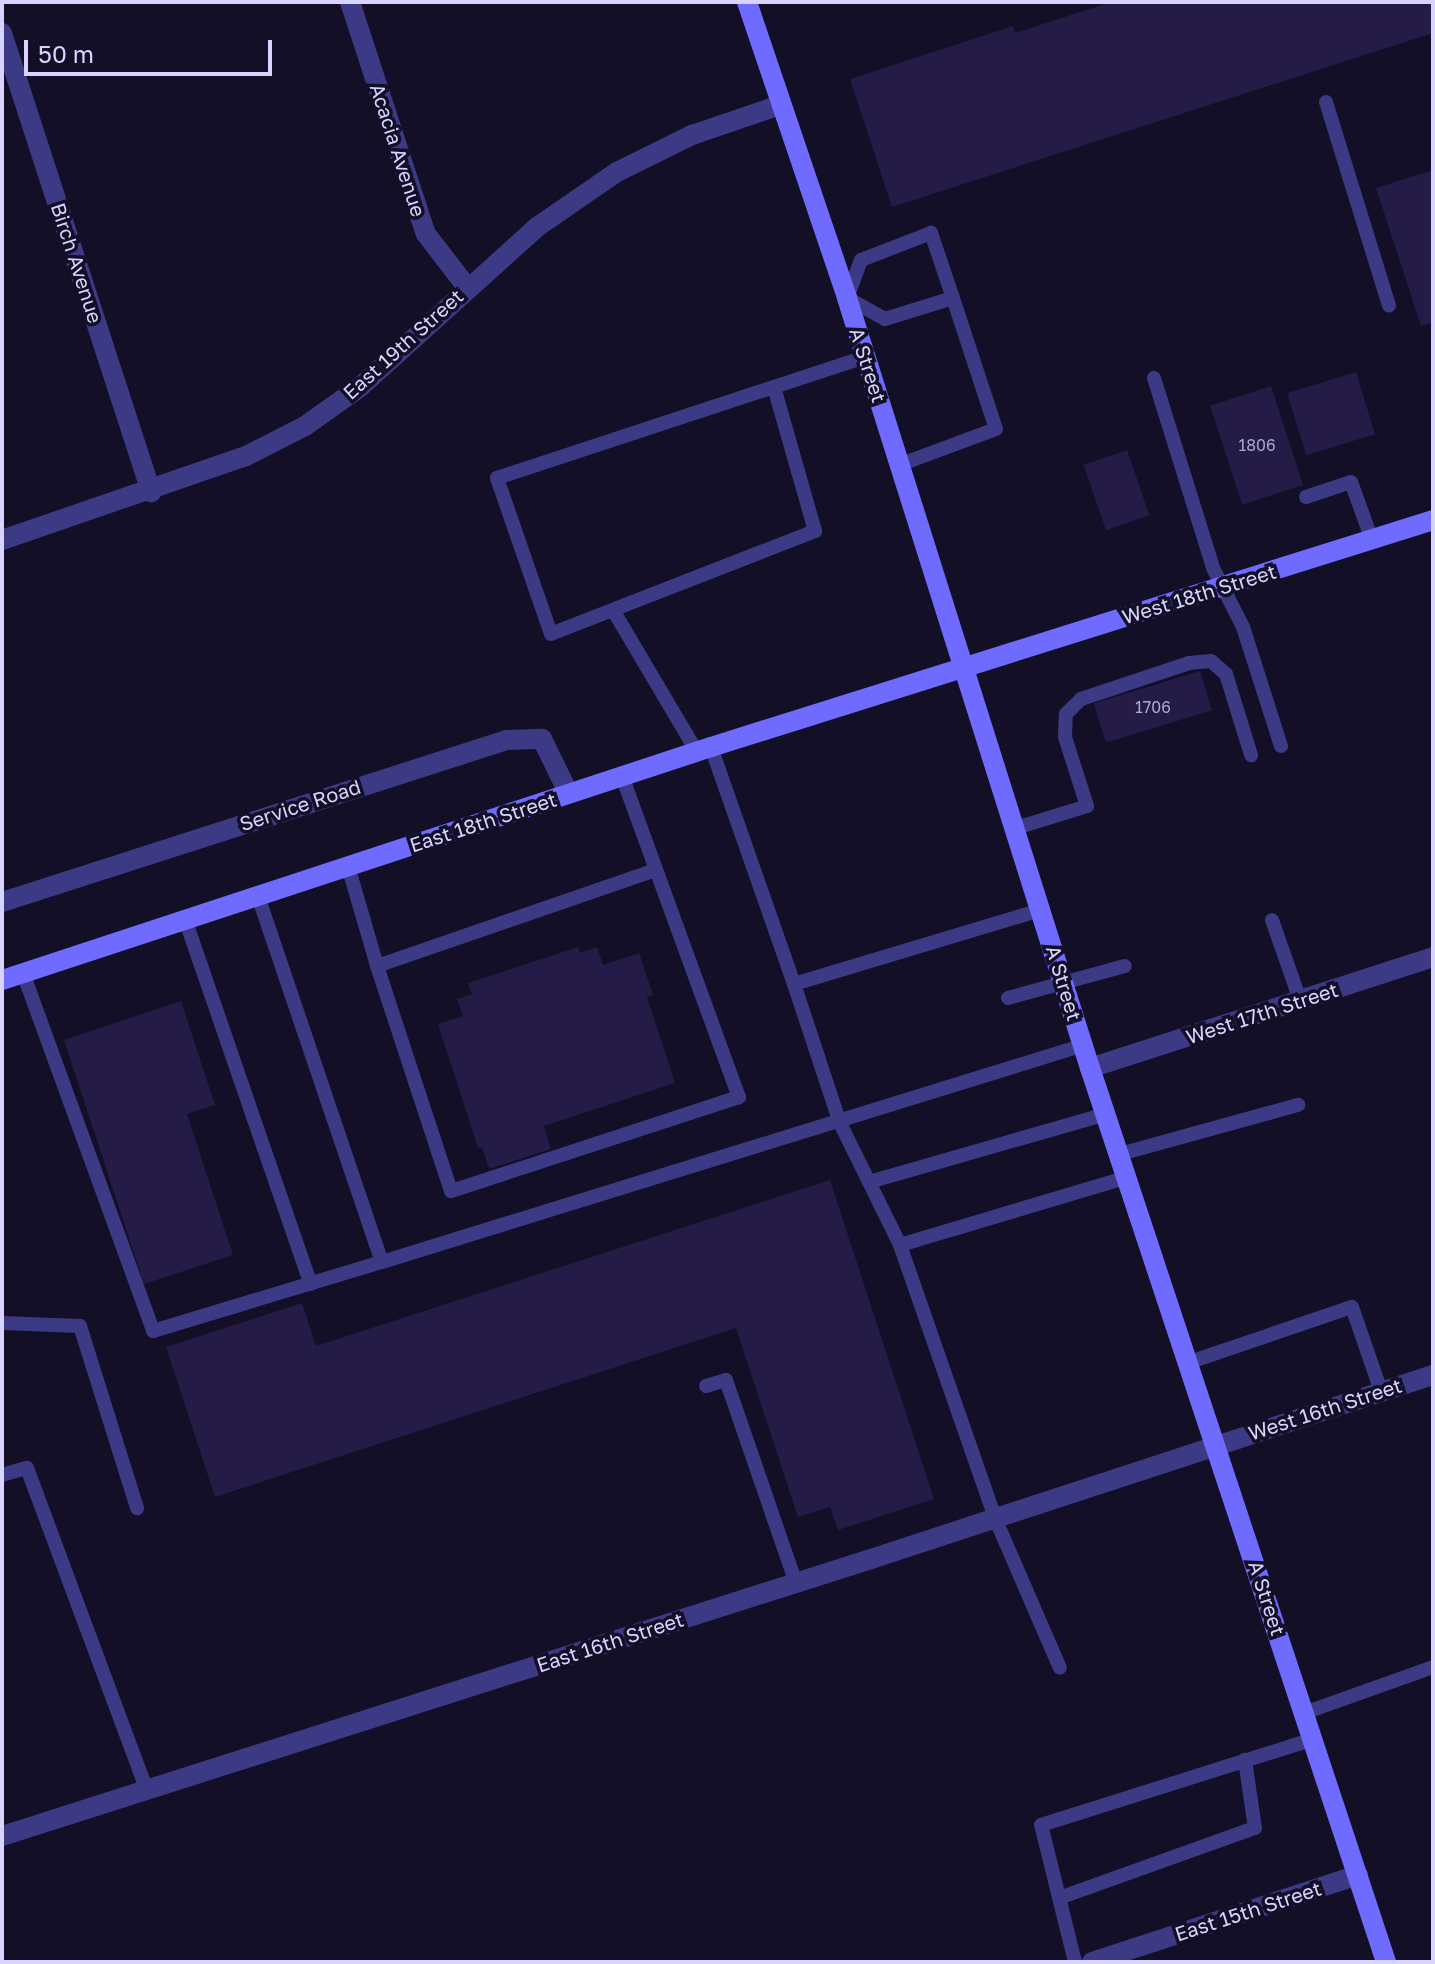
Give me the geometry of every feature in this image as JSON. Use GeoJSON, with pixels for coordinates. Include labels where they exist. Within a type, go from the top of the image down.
{"type":"FeatureCollection","features":[{"type":"Feature","properties":{"kind":"main road","name":"A Street"},"geometry":{"type":"LineString","coordinates":[[747,2],[847,298],[1090,1068],[1190,1362],[1386,1962]]}},
{"type":"Feature","properties":{"kind":"main road","name":"West 18th Street"},"geometry":{"type":"LineString","coordinates":[[964,666],[1433,520]]}},
{"type":"Feature","properties":{"kind":"main road","name":"East 18th Street"},"geometry":{"type":"LineString","coordinates":[[2,980],[964,666]]}},
{"type":"Feature","properties":{"kind":"street","name":"Acacia Avenue"},"geometry":{"type":"LineString","coordinates":[[350,2],[426,234],[467,287]]}},
{"type":"Feature","properties":{"kind":"street","name":"Birch Avenue"},"geometry":{"type":"LineString","coordinates":[[2,33],[151,492]]}},
{"type":"Feature","properties":{"kind":"street","name":"East 19th Street"},"geometry":{"type":"LineString","coordinates":[[2,540],[151,492],[246,456],[305,426],[360,387],[467,287],[537,227],[617,172],[692,135],[780,105]]}},
{"type":"Feature","properties":{"kind":"street","name":"Service Road"},"geometry":{"type":"LineString","coordinates":[[2,902],[507,740],[542,739],[569,794]]}},
{"type":"Feature","properties":{"kind":"street","name":"West 17th Street"},"geometry":{"type":"LineString","coordinates":[[1090,1068],[1433,957]]}},
{"type":"Feature","properties":{"kind":"street","name":"West 16th Street"},"geometry":{"type":"LineString","coordinates":[[1217,1446],[1433,1375]]}},
{"type":"Feature","properties":{"kind":"street","name":"East 16th Street"},"geometry":{"type":"LineString","coordinates":[[2,1836],[1217,1446]]}},
{"type":"Feature","properties":{"kind":"street","name":"East 15th Street"},"geometry":{"type":"LineString","coordinates":[[1092,1962],[1358,1875]]}},
{"type":"Feature","properties":{"kind":"lane"},"geometry":{"type":"LineString","coordinates":[[1326,102],[1389,305]]}},
{"type":"Feature","properties":{"kind":"lane"},"geometry":{"type":"LineString","coordinates":[[899,465],[996,429],[953,298],[931,233],[861,260],[847,298],[885,319],[953,298]]}},
{"type":"Feature","properties":{"kind":"lane"},"geometry":{"type":"LineString","coordinates":[[774,387],[815,531],[551,634],[497,478],[865,357]]}},
{"type":"Feature","properties":{"kind":"lane"},"geometry":{"type":"LineString","coordinates":[[1154,378],[1213,568],[1243,627],[1281,746]]}},
{"type":"Feature","properties":{"kind":"lane"},"geometry":{"type":"LineString","coordinates":[[1306,497],[1351,482],[1372,540]]}},
{"type":"Feature","properties":{"kind":"lane"},"geometry":{"type":"LineString","coordinates":[[613,610],[704,750],[794,984],[840,1123],[900,1245],[995,1518],[1060,1668]]}},
{"type":"Feature","properties":{"kind":"lane"},"geometry":{"type":"LineString","coordinates":[[1016,828],[1087,806],[1065,737],[1066,714],[1081,699],[1189,663],[1211,661],[1226,674],[1251,755]]}},
{"type":"Feature","properties":{"kind":"lane"},"geometry":{"type":"LineString","coordinates":[[348,866],[377,966],[451,1191],[739,1097],[622,776]]}},
{"type":"Feature","properties":{"kind":"lane"},"geometry":{"type":"LineString","coordinates":[[377,966],[656,870]]}},
{"type":"Feature","properties":{"kind":"lane"},"geometry":{"type":"LineString","coordinates":[[258,896],[382,1262]]}},
{"type":"Feature","properties":{"kind":"lane"},"geometry":{"type":"LineString","coordinates":[[794,984],[1041,910]]}},
{"type":"Feature","properties":{"kind":"lane"},"geometry":{"type":"LineString","coordinates":[[185,919],[311,1284]]}},
{"type":"Feature","properties":{"kind":"lane"},"geometry":{"type":"LineString","coordinates":[[1272,920],[1300,1000]]}},
{"type":"Feature","properties":{"kind":"lane"},"geometry":{"type":"LineString","coordinates":[[1008,998],[1125,966]]}},
{"type":"Feature","properties":{"kind":"lane"},"geometry":{"type":"LineString","coordinates":[[23,973],[153,1331],[840,1123],[1084,1045]]}},
{"type":"Feature","properties":{"kind":"lane"},"geometry":{"type":"LineString","coordinates":[[1120,1154],[1298,1105]]}},
{"type":"Feature","properties":{"kind":"lane"},"geometry":{"type":"LineString","coordinates":[[869,1182],[1106,1114]]}},
{"type":"Feature","properties":{"kind":"lane"},"geometry":{"type":"LineString","coordinates":[[900,1245],[1128,1177]]}},
{"type":"Feature","properties":{"kind":"lane"},"geometry":{"type":"LineString","coordinates":[[1190,1362],[1352,1307],[1381,1391]]}},
{"type":"Feature","properties":{"kind":"lane"},"geometry":{"type":"LineString","coordinates":[[2,1323],[80,1326],[137,1508]]}},
{"type":"Feature","properties":{"kind":"lane"},"geometry":{"type":"LineString","coordinates":[[706,1386],[726,1380],[796,1583]]}},
{"type":"Feature","properties":{"kind":"lane"},"geometry":{"type":"LineString","coordinates":[[2,1475],[27,1468],[147,1790]]}},
{"type":"Feature","properties":{"kind":"lane"},"geometry":{"type":"LineString","coordinates":[[1304,1713],[1433,1667]]}},
{"type":"Feature","properties":{"kind":"lane"},"geometry":{"type":"LineString","coordinates":[[1075,1962],[1041,1825],[1313,1739]]}},
{"type":"Feature","properties":{"kind":"lane"},"geometry":{"type":"LineString","coordinates":[[1059,1898],[1255,1828],[1245,1760]]}},
{"type":"Feature","properties":{"kind":"building"},"geometry":{"type":"Polygon","coordinates":[[[1111,2],[1433,2],[1433,33],[892,207],[850,79],[1013,26],[1015,33],[1111,2]]]}},
{"type":"Feature","properties":{"kind":"building"},"geometry":{"type":"Polygon","coordinates":[[[1433,170],[1433,322],[1421,326],[1376,188],[1433,170]]]}},
{"type":"Feature","properties":{"kind":"building"},"geometry":{"type":"Polygon","coordinates":[[[1356,372],[1375,434],[1306,455],[1287,393],[1356,372]]]}},
{"type":"Feature","properties":{"kind":"building"},"geometry":{"type":"Polygon","coordinates":[[[1271,386],[1303,485],[1242,505],[1210,406],[1271,386]]]}},
{"type":"Feature","properties":{"kind":"building"},"geometry":{"type":"Polygon","coordinates":[[[1127,450],[1149,515],[1106,530],[1084,465],[1127,450]]]}},
{"type":"Feature","properties":{"kind":"building"},"geometry":{"type":"Polygon","coordinates":[[[1200,671],[1212,710],[1106,743],[1094,703],[1200,671]]]}},
{"type":"Feature","properties":{"kind":"building"},"geometry":{"type":"Polygon","coordinates":[[[578,947],[580,953],[597,947],[603,965],[639,953],[653,995],[647,997],[675,1083],[544,1126],[551,1149],[489,1169],[482,1147],[478,1148],[438,1024],[463,1016],[457,999],[472,994],[468,983],[578,947]]]}},
{"type":"Feature","properties":{"kind":"building"},"geometry":{"type":"Polygon","coordinates":[[[181,1001],[215,1105],[187,1114],[233,1255],[144,1284],[64,1040],[181,1001]]]}},
{"type":"Feature","properties":{"kind":"building"},"geometry":{"type":"Polygon","coordinates":[[[830,1180],[934,1499],[838,1530],[830,1507],[798,1517],[736,1328],[215,1497],[166,1347],[302,1303],[316,1346],[830,1180]]]}}]}
